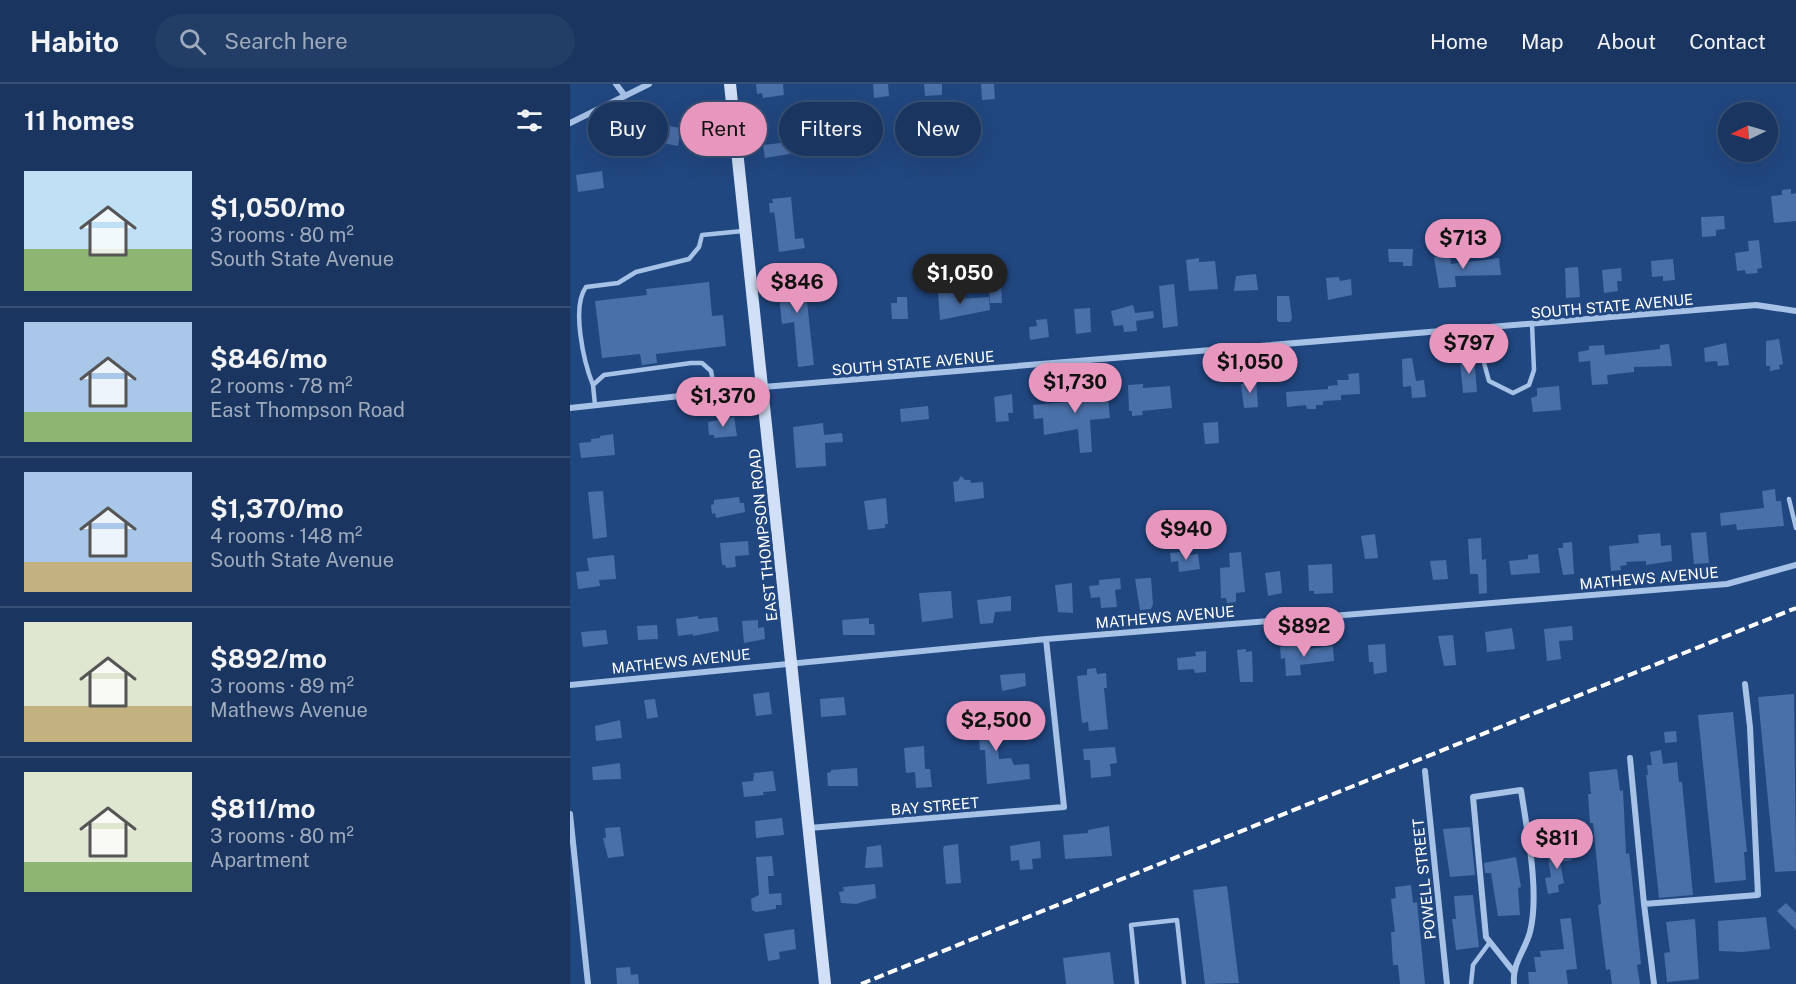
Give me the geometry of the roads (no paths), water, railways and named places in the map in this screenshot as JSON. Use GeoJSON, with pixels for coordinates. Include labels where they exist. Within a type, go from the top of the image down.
{"type":"FeatureCollection","features":[{"type":"Feature","properties":{"kind":"main road","name":"EAST THOMPSON ROAD"},"geometry":{"type":"LineString","coordinates":[[730,84],[825,984]]}},
{"type":"Feature","properties":{"kind":"street"},"geometry":{"type":"LineString","coordinates":[[616,84],[625,96]]}},
{"type":"Feature","properties":{"kind":"street"},"geometry":{"type":"LineString","coordinates":[[570,123],[649,84]]}},
{"type":"Feature","properties":{"kind":"street","name":"SOUTH STATE AVENUE"},"geometry":{"type":"LineString","coordinates":[[570,408],[763,387],[1756,305],[1796,311]]}},
{"type":"Feature","properties":{"kind":"street","name":"MATHEWS AVENUE"},"geometry":{"type":"LineString","coordinates":[[570,685],[1046,639],[1727,584],[1778,572],[1796,565]]}},
{"type":"Feature","properties":{"kind":"street","name":"BAY STREET"},"geometry":{"type":"LineString","coordinates":[[809,828],[1064,807],[1046,639]]}},
{"type":"Feature","properties":{"kind":"street"},"geometry":{"type":"LineString","coordinates":[[1644,904],[1758,895],[1745,684]]}},
{"type":"Feature","properties":{"kind":"street"},"geometry":{"type":"LineString","coordinates":[[1630,758],[1654,984]]}},
{"type":"Feature","properties":{"kind":"street","name":"POWELL STREET"},"geometry":{"type":"LineString","coordinates":[[1425,771],[1447,984]]}},
{"type":"Feature","properties":{"kind":"street"},"geometry":{"type":"LineString","coordinates":[[1513,971],[1486,937],[1473,797],[1521,790],[1533,879],[1530,932],[1513,971],[1514,984]]}},
{"type":"Feature","properties":{"kind":"street"},"geometry":{"type":"LineString","coordinates":[[570,814],[588,984]]}},
{"type":"Feature","properties":{"kind":"lane"},"geometry":{"type":"LineString","coordinates":[[595,405],[593,385],[585,364],[580,306],[581,294],[586,287],[618,283],[636,272],[689,259],[699,247],[702,235],[746,231]]}},
{"type":"Feature","properties":{"kind":"lane"},"geometry":{"type":"LineString","coordinates":[[1480,328],[1483,359],[1489,381],[1514,393],[1529,385],[1534,370],[1532,324]]}},
{"type":"Feature","properties":{"kind":"lane"},"geometry":{"type":"LineString","coordinates":[[593,385],[604,375],[702,363],[711,371],[714,392]]}},
{"type":"Feature","properties":{"kind":"lane"},"geometry":{"type":"LineString","coordinates":[[1789,499],[1796,528]]}},
{"type":"Feature","properties":{"kind":"lane"},"geometry":{"type":"LineString","coordinates":[[1137,984],[1131,925],[1177,920],[1184,984]]}},
{"type":"Feature","properties":{"kind":"lane"},"geometry":{"type":"LineString","coordinates":[[1471,984],[1473,965],[1490,942]]}},
{"type":"Feature","properties":{"kind":"railway"},"geometry":{"type":"LineString","coordinates":[[861,984],[1796,608]]}}]}
